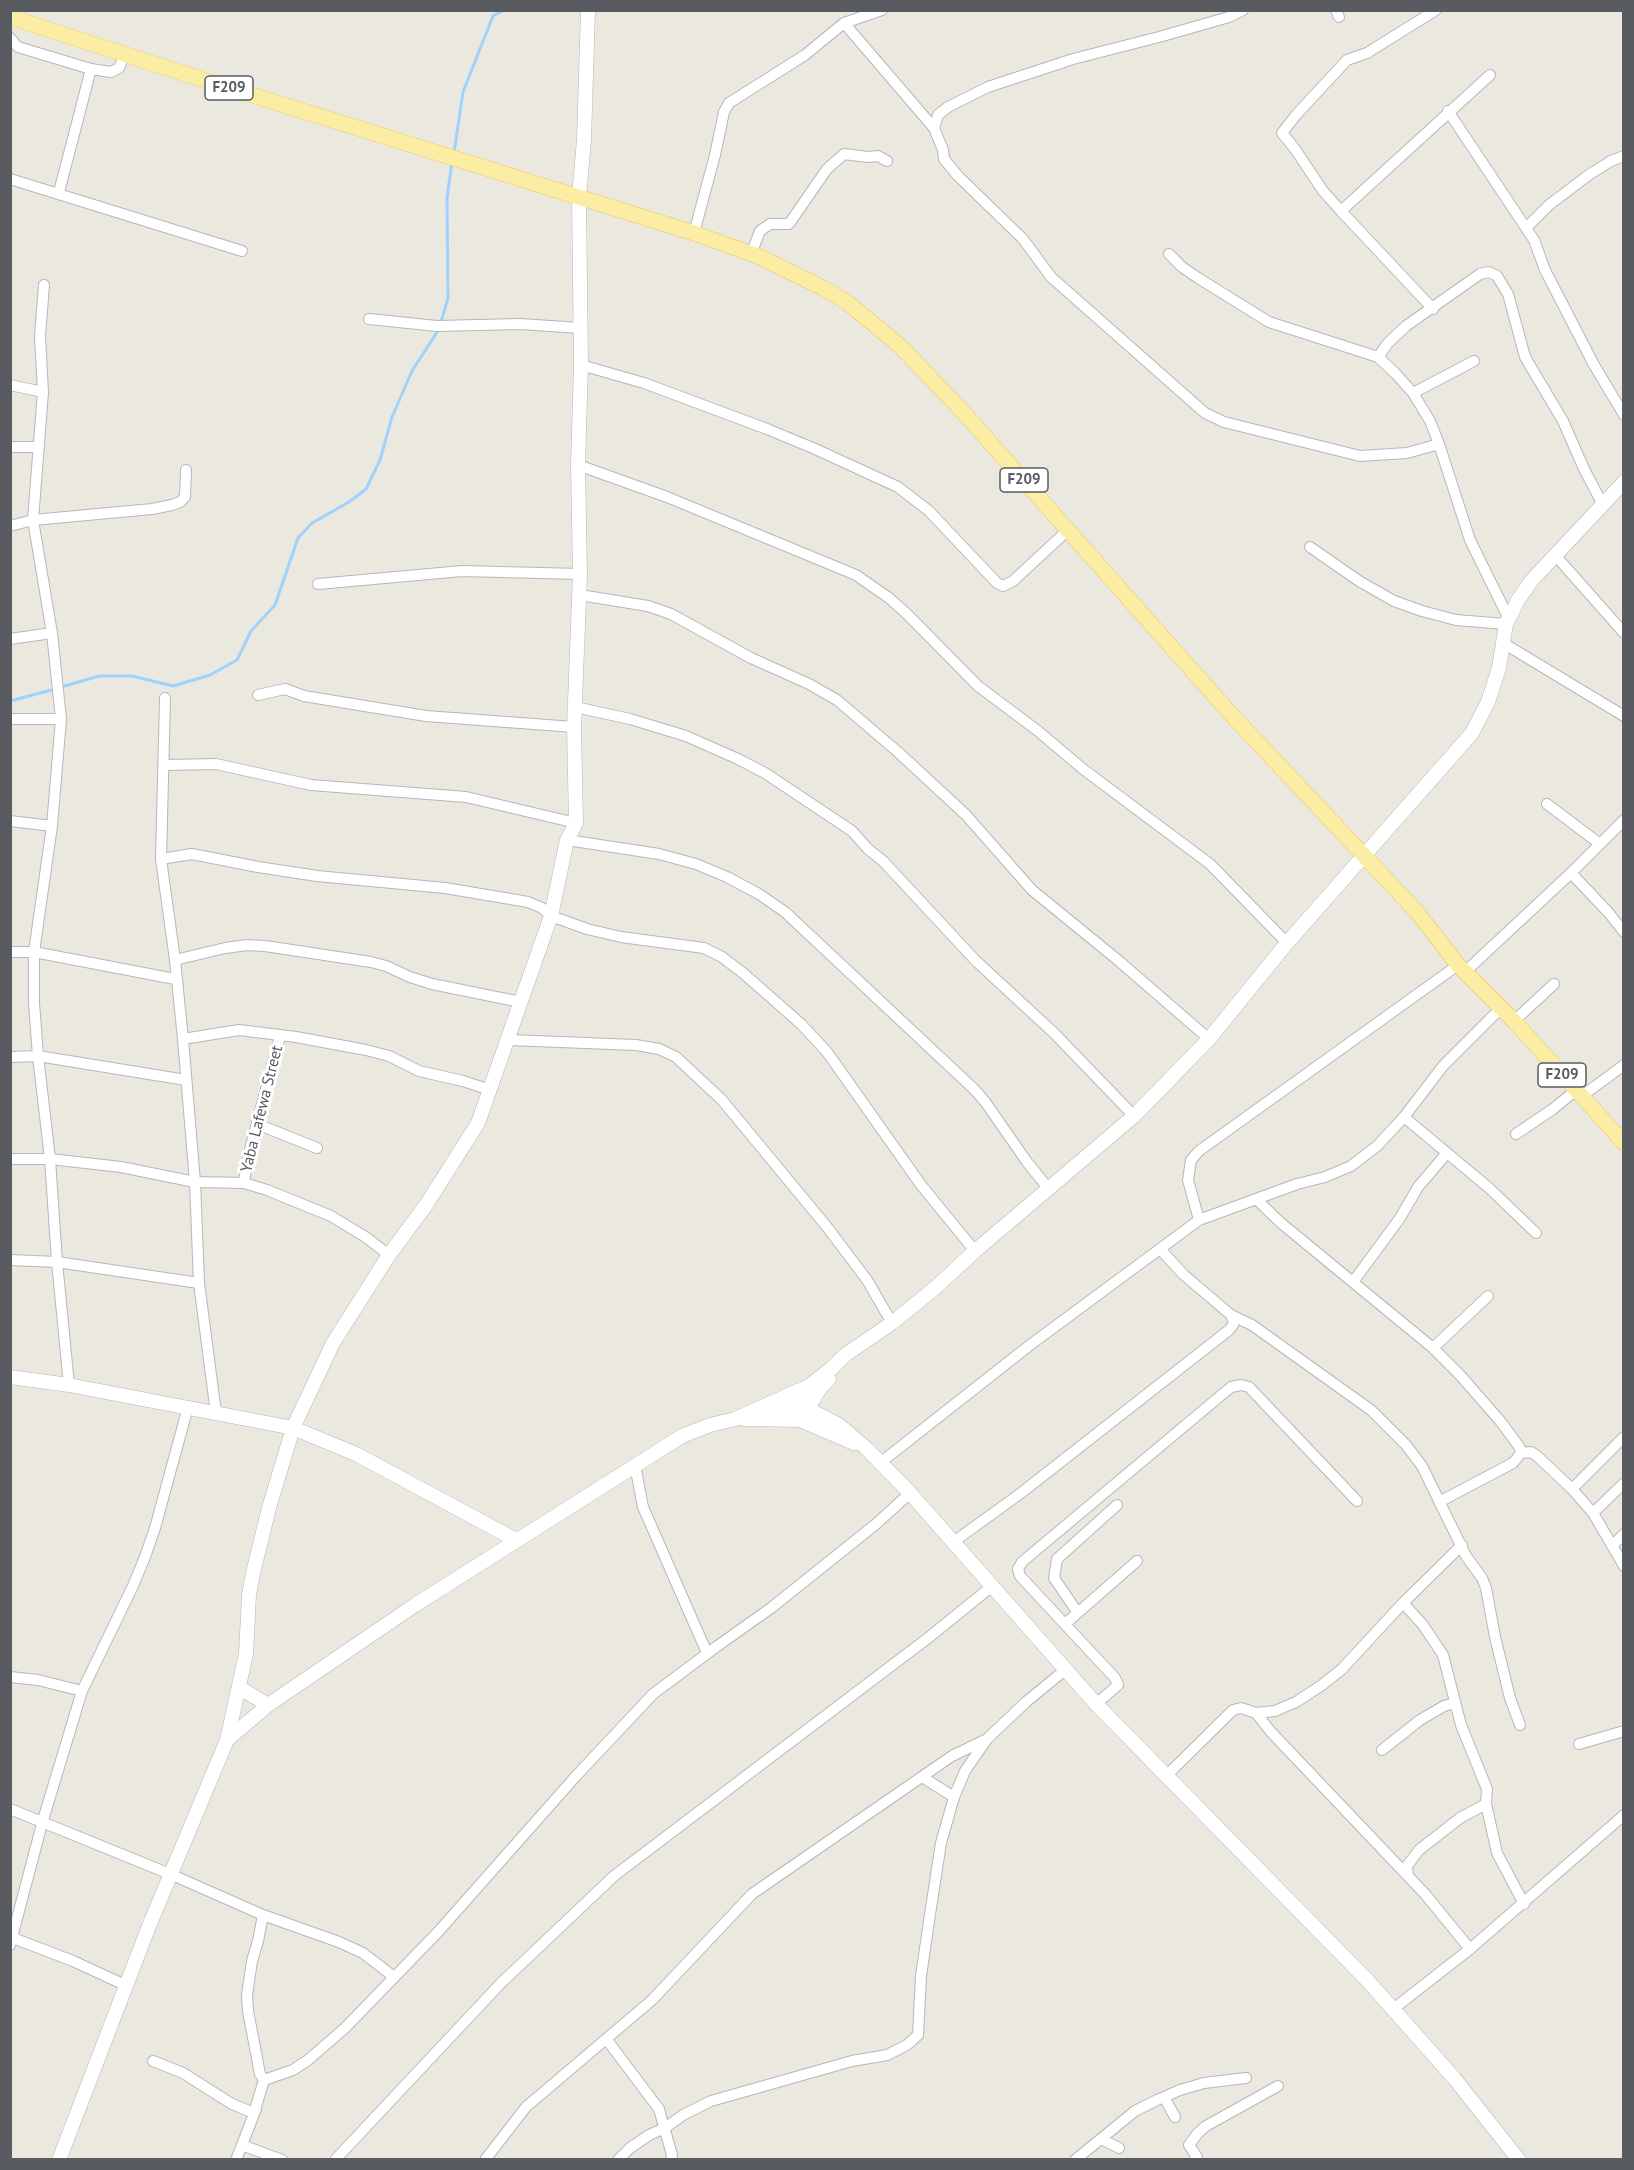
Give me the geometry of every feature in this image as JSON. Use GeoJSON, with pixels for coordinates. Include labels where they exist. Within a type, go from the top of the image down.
{"type":"FeatureCollection","features":[{"type":"Feature","properties":{"kind":"main road","name":"F209"},"geometry":{"type":"LineString","coordinates":[[10,17],[694,233],[751,254],[823,288],[870,320],[931,378],[1229,711],[1417,912],[1462,968],[1514,1021],[1623,1143]]}},
{"type":"Feature","properties":{"kind":"street"},"geometry":{"type":"LineString","coordinates":[[59,2160],[125,1985],[227,1740],[246,1654],[249,1596],[253,1573],[269,1508],[293,1428],[333,1343],[478,1123],[551,916],[567,840],[576,823],[574,707],[580,595],[579,197],[584,140],[588,10]]}},
{"type":"Feature","properties":{"kind":"street"},"geometry":{"type":"LineString","coordinates":[[694,233],[716,155],[724,112],[729,103],[805,55],[844,23],[882,10]]}},
{"type":"Feature","properties":{"kind":"street"},"geometry":{"type":"LineString","coordinates":[[934,128],[938,116],[948,107],[988,87],[1073,59],[1229,17],[1243,10]]}},
{"type":"Feature","properties":{"kind":"street"},"geometry":{"type":"LineString","coordinates":[[1433,309],[1323,191],[1282,133],[1347,60],[1367,54],[1436,10]]}},
{"type":"Feature","properties":{"kind":"street"},"geometry":{"type":"LineString","coordinates":[[844,23],[934,128],[943,150],[944,159],[958,176],[1023,239],[1050,277],[1205,413],[1224,422],[1360,456],[1392,456],[1439,444]]}},
{"type":"Feature","properties":{"kind":"street"},"geometry":{"type":"LineString","coordinates":[[10,38],[18,47],[91,69],[111,72],[116,71],[125,54]]}},
{"type":"Feature","properties":{"kind":"street"},"geometry":{"type":"LineString","coordinates":[[59,192],[91,69]]}},
{"type":"Feature","properties":{"kind":"street"},"geometry":{"type":"LineString","coordinates":[[1341,211],[1490,75]]}},
{"type":"Feature","properties":{"kind":"street"},"geometry":{"type":"LineString","coordinates":[[1449,111],[1534,240],[1545,270],[1623,416]]}},
{"type":"Feature","properties":{"kind":"street"},"geometry":{"type":"LineString","coordinates":[[751,254],[760,231],[770,224],[789,224],[827,169],[844,154],[879,156],[887,161]]}},
{"type":"Feature","properties":{"kind":"street"},"geometry":{"type":"LineString","coordinates":[[1526,228],[1549,205],[1577,184],[1611,161],[1623,156]]}},
{"type":"Feature","properties":{"kind":"street"},"geometry":{"type":"LineString","coordinates":[[10,179],[59,192],[242,251]]}},
{"type":"Feature","properties":{"kind":"street"},"geometry":{"type":"LineString","coordinates":[[1169,254],[1198,278],[1269,322],[1378,357],[1413,393],[1430,421],[1470,540],[1507,620]]}},
{"type":"Feature","properties":{"kind":"street"},"geometry":{"type":"LineString","coordinates":[[1378,357],[1388,343],[1406,326],[1480,274],[1489,272],[1497,276],[1503,284],[1510,303],[1525,357],[1563,421],[1603,505]]}},
{"type":"Feature","properties":{"kind":"street"},"geometry":{"type":"LineString","coordinates":[[44,285],[40,336],[43,392],[33,520],[52,633],[61,719],[52,826],[34,952],[34,1003],[69,1385]]}},
{"type":"Feature","properties":{"kind":"street"},"geometry":{"type":"LineString","coordinates":[[369,320],[437,326],[520,324],[581,328]]}},
{"type":"Feature","properties":{"kind":"street"},"geometry":{"type":"LineString","coordinates":[[1413,393],[1474,361]]}},
{"type":"Feature","properties":{"kind":"street"},"geometry":{"type":"LineString","coordinates":[[581,365],[644,383],[767,429],[898,487],[929,511],[997,583],[1003,586],[1013,581],[1068,530]]}},
{"type":"Feature","properties":{"kind":"street"},"geometry":{"type":"LineString","coordinates":[[10,386],[43,392]]}},
{"type":"Feature","properties":{"kind":"street"},"geometry":{"type":"LineString","coordinates":[[10,447],[39,447]]}},
{"type":"Feature","properties":{"kind":"street"},"geometry":{"type":"LineString","coordinates":[[578,465],[764,536],[844,568],[863,579],[890,598],[978,686],[1038,731],[1083,769],[1210,864],[1287,943]]}},
{"type":"Feature","properties":{"kind":"street"},"geometry":{"type":"LineString","coordinates":[[10,526],[33,520],[152,509],[172,505],[185,497],[186,470]]}},
{"type":"Feature","properties":{"kind":"street"},"geometry":{"type":"LineString","coordinates":[[735,1419],[815,1386],[836,1372],[845,1355],[892,1323],[1134,1116],[1209,1039],[1287,943],[1472,734],[1488,702],[1499,668],[1507,620],[1532,580],[1623,482]]}},
{"type":"Feature","properties":{"kind":"street"},"geometry":{"type":"LineString","coordinates":[[1310,547],[1359,581],[1394,601],[1456,620],[1507,620]]}},
{"type":"Feature","properties":{"kind":"street"},"geometry":{"type":"LineString","coordinates":[[1556,555],[1623,633]]}},
{"type":"Feature","properties":{"kind":"street"},"geometry":{"type":"LineString","coordinates":[[318,584],[462,571],[580,574]]}},
{"type":"Feature","properties":{"kind":"street"},"geometry":{"type":"LineString","coordinates":[[580,595],[648,606],[671,614],[751,658],[809,684],[837,700],[890,744],[966,815],[1032,890],[1209,1039]]}},
{"type":"Feature","properties":{"kind":"street"},"geometry":{"type":"LineString","coordinates":[[10,639],[52,633]]}},
{"type":"Feature","properties":{"kind":"street"},"geometry":{"type":"LineString","coordinates":[[1503,643],[1623,716]]}},
{"type":"Feature","properties":{"kind":"street"},"geometry":{"type":"LineString","coordinates":[[258,695],[285,689],[304,696],[426,716],[574,727]]}},
{"type":"Feature","properties":{"kind":"street"},"geometry":{"type":"LineString","coordinates":[[165,698],[160,859],[175,960],[175,979],[183,1039],[195,1182],[199,1283],[216,1413]]}},
{"type":"Feature","properties":{"kind":"street"},"geometry":{"type":"LineString","coordinates":[[574,707],[630,719],[686,736],[738,759],[765,773],[852,831],[976,961],[1054,1033],[1134,1116]]}},
{"type":"Feature","properties":{"kind":"street"},"geometry":{"type":"LineString","coordinates":[[10,719],[61,719]]}},
{"type":"Feature","properties":{"kind":"street"},"geometry":{"type":"LineString","coordinates":[[164,765],[216,764],[320,786],[466,797],[576,823]]}},
{"type":"Feature","properties":{"kind":"street"},"geometry":{"type":"LineString","coordinates":[[1547,804],[1600,844]]}},
{"type":"Feature","properties":{"kind":"street"},"geometry":{"type":"LineString","coordinates":[[1199,1220],[1188,1180],[1191,1160],[1199,1151],[1462,968],[1571,873],[1623,820]]}},
{"type":"Feature","properties":{"kind":"street"},"geometry":{"type":"LineString","coordinates":[[10,821],[52,826]]}},
{"type":"Feature","properties":{"kind":"street"},"geometry":{"type":"LineString","coordinates":[[567,840],[659,854],[696,864],[728,877],[785,912],[975,1090],[1048,1188]]}},
{"type":"Feature","properties":{"kind":"street"},"geometry":{"type":"LineString","coordinates":[[160,859],[192,854],[317,876],[445,888],[528,902],[542,908],[551,916],[587,929],[621,937],[704,948],[729,962],[801,1024],[828,1052],[921,1185],[975,1251]]}},
{"type":"Feature","properties":{"kind":"street"},"geometry":{"type":"LineString","coordinates":[[1571,873],[1608,912],[1623,932]]}},
{"type":"Feature","properties":{"kind":"street"},"geometry":{"type":"LineString","coordinates":[[175,960],[203,951],[248,945],[266,946],[371,962],[432,984],[521,1002]]}},
{"type":"Feature","properties":{"kind":"street"},"geometry":{"type":"LineString","coordinates":[[10,952],[34,952],[175,979]]}},
{"type":"Feature","properties":{"kind":"street"},"geometry":{"type":"LineString","coordinates":[[1514,1021],[1554,984]]}},
{"type":"Feature","properties":{"kind":"street"},"geometry":{"type":"LineString","coordinates":[[880,1463],[1030,1345],[1199,1220],[1351,1166],[1377,1146],[1404,1117],[1443,1066],[1500,1009]]}},
{"type":"Feature","properties":{"kind":"street"},"geometry":{"type":"LineString","coordinates":[[183,1039],[239,1030],[296,1037],[389,1056],[419,1071],[490,1090]]}},
{"type":"Feature","properties":{"kind":"street","name":"Yaba Lafewa Street"},"geometry":{"type":"LineString","coordinates":[[244,1183],[247,1161],[280,1036]]}},
{"type":"Feature","properties":{"kind":"street"},"geometry":{"type":"LineString","coordinates":[[508,1040],[636,1045],[659,1049],[676,1057],[722,1100],[827,1227],[867,1280],[892,1323]]}},
{"type":"Feature","properties":{"kind":"street"},"geometry":{"type":"LineString","coordinates":[[10,1057],[38,1056],[186,1080]]}},
{"type":"Feature","properties":{"kind":"street"},"geometry":{"type":"LineString","coordinates":[[1516,1134],[1623,1065]]}},
{"type":"Feature","properties":{"kind":"street"},"geometry":{"type":"LineString","coordinates":[[1404,1117],[1489,1188],[1536,1233]]}},
{"type":"Feature","properties":{"kind":"street"},"geometry":{"type":"LineString","coordinates":[[257,1124],[317,1148]]}},
{"type":"Feature","properties":{"kind":"street"},"geometry":{"type":"LineString","coordinates":[[1353,1282],[1400,1218],[1418,1187],[1447,1153]]}},
{"type":"Feature","properties":{"kind":"street"},"geometry":{"type":"LineString","coordinates":[[10,1159],[50,1159],[121,1167],[195,1182],[244,1183],[331,1216],[367,1238],[389,1255]]}},
{"type":"Feature","properties":{"kind":"street"},"geometry":{"type":"LineString","coordinates":[[1256,1199],[1281,1223],[1433,1348],[1460,1375],[1500,1422],[1520,1448],[1521,1453]]}},
{"type":"Feature","properties":{"kind":"street"},"geometry":{"type":"LineString","coordinates":[[1160,1249],[1184,1275],[1231,1315],[1252,1325],[1371,1410],[1406,1444],[1422,1466],[1466,1556],[1482,1578],[1510,1698],[1520,1725]]}},
{"type":"Feature","properties":{"kind":"street"},"geometry":{"type":"LineString","coordinates":[[10,1260],[57,1262],[199,1283]]}},
{"type":"Feature","properties":{"kind":"street"},"geometry":{"type":"LineString","coordinates":[[1433,1348],[1488,1296]]}},
{"type":"Feature","properties":{"kind":"street"},"geometry":{"type":"LineString","coordinates":[[952,1543],[1021,1493],[1229,1330],[1234,1322],[1231,1315]]}},
{"type":"Feature","properties":{"kind":"street"},"geometry":{"type":"LineString","coordinates":[[10,1377],[69,1385],[293,1428],[356,1454],[516,1540]]}},
{"type":"Feature","properties":{"kind":"street"},"geometry":{"type":"LineString","coordinates":[[799,1414],[815,1386]]}},
{"type":"Feature","properties":{"kind":"street"},"geometry":{"type":"LineString","coordinates":[[815,1386],[823,1404],[839,1425],[867,1449],[910,1493],[1096,1704],[1368,1981],[1454,2078],[1519,2160]]}},
{"type":"Feature","properties":{"kind":"street"},"geometry":{"type":"LineString","coordinates":[[1096,1704],[1118,1684],[1020,1576],[1018,1569],[1022,1562],[1231,1387],[1249,1387],[1357,1501]]}},
{"type":"Feature","properties":{"kind":"street"},"geometry":{"type":"LineString","coordinates":[[755,1410],[774,1406],[839,1425]]}},
{"type":"Feature","properties":{"kind":"street"},"geometry":{"type":"LineString","coordinates":[[125,1985],[73,1961],[12,1942],[42,1821],[55,1785],[82,1691],[145,1557],[188,1407]]}},
{"type":"Feature","properties":{"kind":"street"},"geometry":{"type":"LineString","coordinates":[[227,1740],[268,1705],[415,1605],[682,1436],[710,1425],[735,1419],[799,1414],[867,1449]]}},
{"type":"Feature","properties":{"kind":"street"},"geometry":{"type":"LineString","coordinates":[[1572,1489],[1623,1437]]}},
{"type":"Feature","properties":{"kind":"street"},"geometry":{"type":"LineString","coordinates":[[1439,1502],[1513,1463],[1521,1453],[1531,1452],[1572,1489],[1593,1513],[1623,1566]]}},
{"type":"Feature","properties":{"kind":"street"},"geometry":{"type":"LineString","coordinates":[[635,1465],[643,1507],[707,1653]]}},
{"type":"Feature","properties":{"kind":"street"},"geometry":{"type":"LineString","coordinates":[[1593,1513],[1623,1483]]}},
{"type":"Feature","properties":{"kind":"street"},"geometry":{"type":"LineString","coordinates":[[264,2080],[293,2070],[345,2028],[458,1911],[620,1727],[654,1694],[771,1608],[876,1524],[910,1493]]}},
{"type":"Feature","properties":{"kind":"street"},"geometry":{"type":"LineString","coordinates":[[1078,1613],[1054,1578],[1057,1559],[1118,1505]]}},
{"type":"Feature","properties":{"kind":"street"},"geometry":{"type":"LineString","coordinates":[[1612,1546],[1623,1534]]}},
{"type":"Feature","properties":{"kind":"street"},"geometry":{"type":"LineString","coordinates":[[1166,1776],[1233,1710],[1241,1708],[1256,1713],[1275,1712],[1322,1685],[1342,1669],[1403,1603],[1462,1545]]}},
{"type":"Feature","properties":{"kind":"street"},"geometry":{"type":"LineString","coordinates":[[1065,1624],[1137,1561]]}},
{"type":"Feature","properties":{"kind":"street"},"geometry":{"type":"LineString","coordinates":[[335,2160],[501,1983],[614,1876],[928,1638],[991,1587]]}},
{"type":"Feature","properties":{"kind":"street"},"geometry":{"type":"LineString","coordinates":[[1403,1603],[1423,1625],[1443,1654],[1461,1725],[1487,1789],[1486,1804],[1497,1852],[1524,1904]]}},
{"type":"Feature","properties":{"kind":"street"},"geometry":{"type":"LineString","coordinates":[[618,2160],[640,2141],[711,2101],[852,2061],[887,2055],[908,2045],[918,2035],[921,1976],[941,1843],[954,1797],[965,1771],[987,1739],[1026,1702],[1065,1670]]}},
{"type":"Feature","properties":{"kind":"street"},"geometry":{"type":"LineString","coordinates":[[10,1677],[38,1680],[82,1691]]}},
{"type":"Feature","properties":{"kind":"street"},"geometry":{"type":"LineString","coordinates":[[240,1688],[268,1705]]}},
{"type":"Feature","properties":{"kind":"street"},"geometry":{"type":"LineString","coordinates":[[1382,1750],[1420,1720],[1444,1706],[1455,1703]]}},
{"type":"Feature","properties":{"kind":"street"},"geometry":{"type":"LineString","coordinates":[[1256,1713],[1271,1732],[1408,1876],[1470,1949]]}},
{"type":"Feature","properties":{"kind":"street"},"geometry":{"type":"LineString","coordinates":[[1579,1744],[1623,1731]]}},
{"type":"Feature","properties":{"kind":"street"},"geometry":{"type":"LineString","coordinates":[[485,2160],[526,2107],[652,2000],[752,1894],[952,1756],[987,1739]]}},
{"type":"Feature","properties":{"kind":"street"},"geometry":{"type":"LineString","coordinates":[[922,1777],[954,1797]]}},
{"type":"Feature","properties":{"kind":"street"},"geometry":{"type":"LineString","coordinates":[[1408,1876],[1407,1866],[1419,1850],[1460,1818],[1486,1804]]}},
{"type":"Feature","properties":{"kind":"street"},"geometry":{"type":"LineString","coordinates":[[10,1809],[170,1874],[263,1915],[339,1942],[363,1953],[394,1977]]}},
{"type":"Feature","properties":{"kind":"street"},"geometry":{"type":"LineString","coordinates":[[1392,2010],[1524,1904],[1623,1815]]}},
{"type":"Feature","properties":{"kind":"street"},"geometry":{"type":"LineString","coordinates":[[263,1915],[247,1995],[260,2074],[264,2080]]}},
{"type":"Feature","properties":{"kind":"street"},"geometry":{"type":"LineString","coordinates":[[607,2040],[659,2109],[672,2155],[671,2160]]}},
{"type":"Feature","properties":{"kind":"street"},"geometry":{"type":"LineString","coordinates":[[153,2061],[183,2073],[232,2104],[254,2113]]}},
{"type":"Feature","properties":{"kind":"street"},"geometry":{"type":"LineString","coordinates":[[1075,2160],[1135,2111],[1164,2097],[1204,2084],[1246,2078]]}},
{"type":"Feature","properties":{"kind":"street"},"geometry":{"type":"LineString","coordinates":[[236,2160],[264,2080]]}},
{"type":"Feature","properties":{"kind":"street"},"geometry":{"type":"LineString","coordinates":[[1194,2160],[1197,2157],[1189,2145],[1206,2126],[1278,2086]]}},
{"type":"Feature","properties":{"kind":"street"},"geometry":{"type":"LineString","coordinates":[[1164,2097],[1175,2117]]}},
{"type":"Feature","properties":{"kind":"street"},"geometry":{"type":"LineString","coordinates":[[1101,2139],[1119,2148]]}},
{"type":"Feature","properties":{"kind":"street"},"geometry":{"type":"LineString","coordinates":[[242,2145],[282,2160]]}},
{"type":"Feature","properties":{"kind":"waterway"},"geometry":{"type":"LineString","coordinates":[[454,153],[463,92],[493,16],[504,10]]}},
{"type":"Feature","properties":{"kind":"waterway"},"geometry":{"type":"LineString","coordinates":[[441,322],[448,298],[447,198],[452,162]]}},
{"type":"Feature","properties":{"kind":"waterway"},"geometry":{"type":"LineString","coordinates":[[61,687],[99,676],[132,676],[173,686],[210,675],[237,660],[251,631],[275,605],[298,538],[312,523],[349,502],[366,489],[380,460],[392,417],[412,371],[439,329]]}},
{"type":"Feature","properties":{"kind":"waterway"},"geometry":{"type":"LineString","coordinates":[[10,701],[55,689]]}}]}
